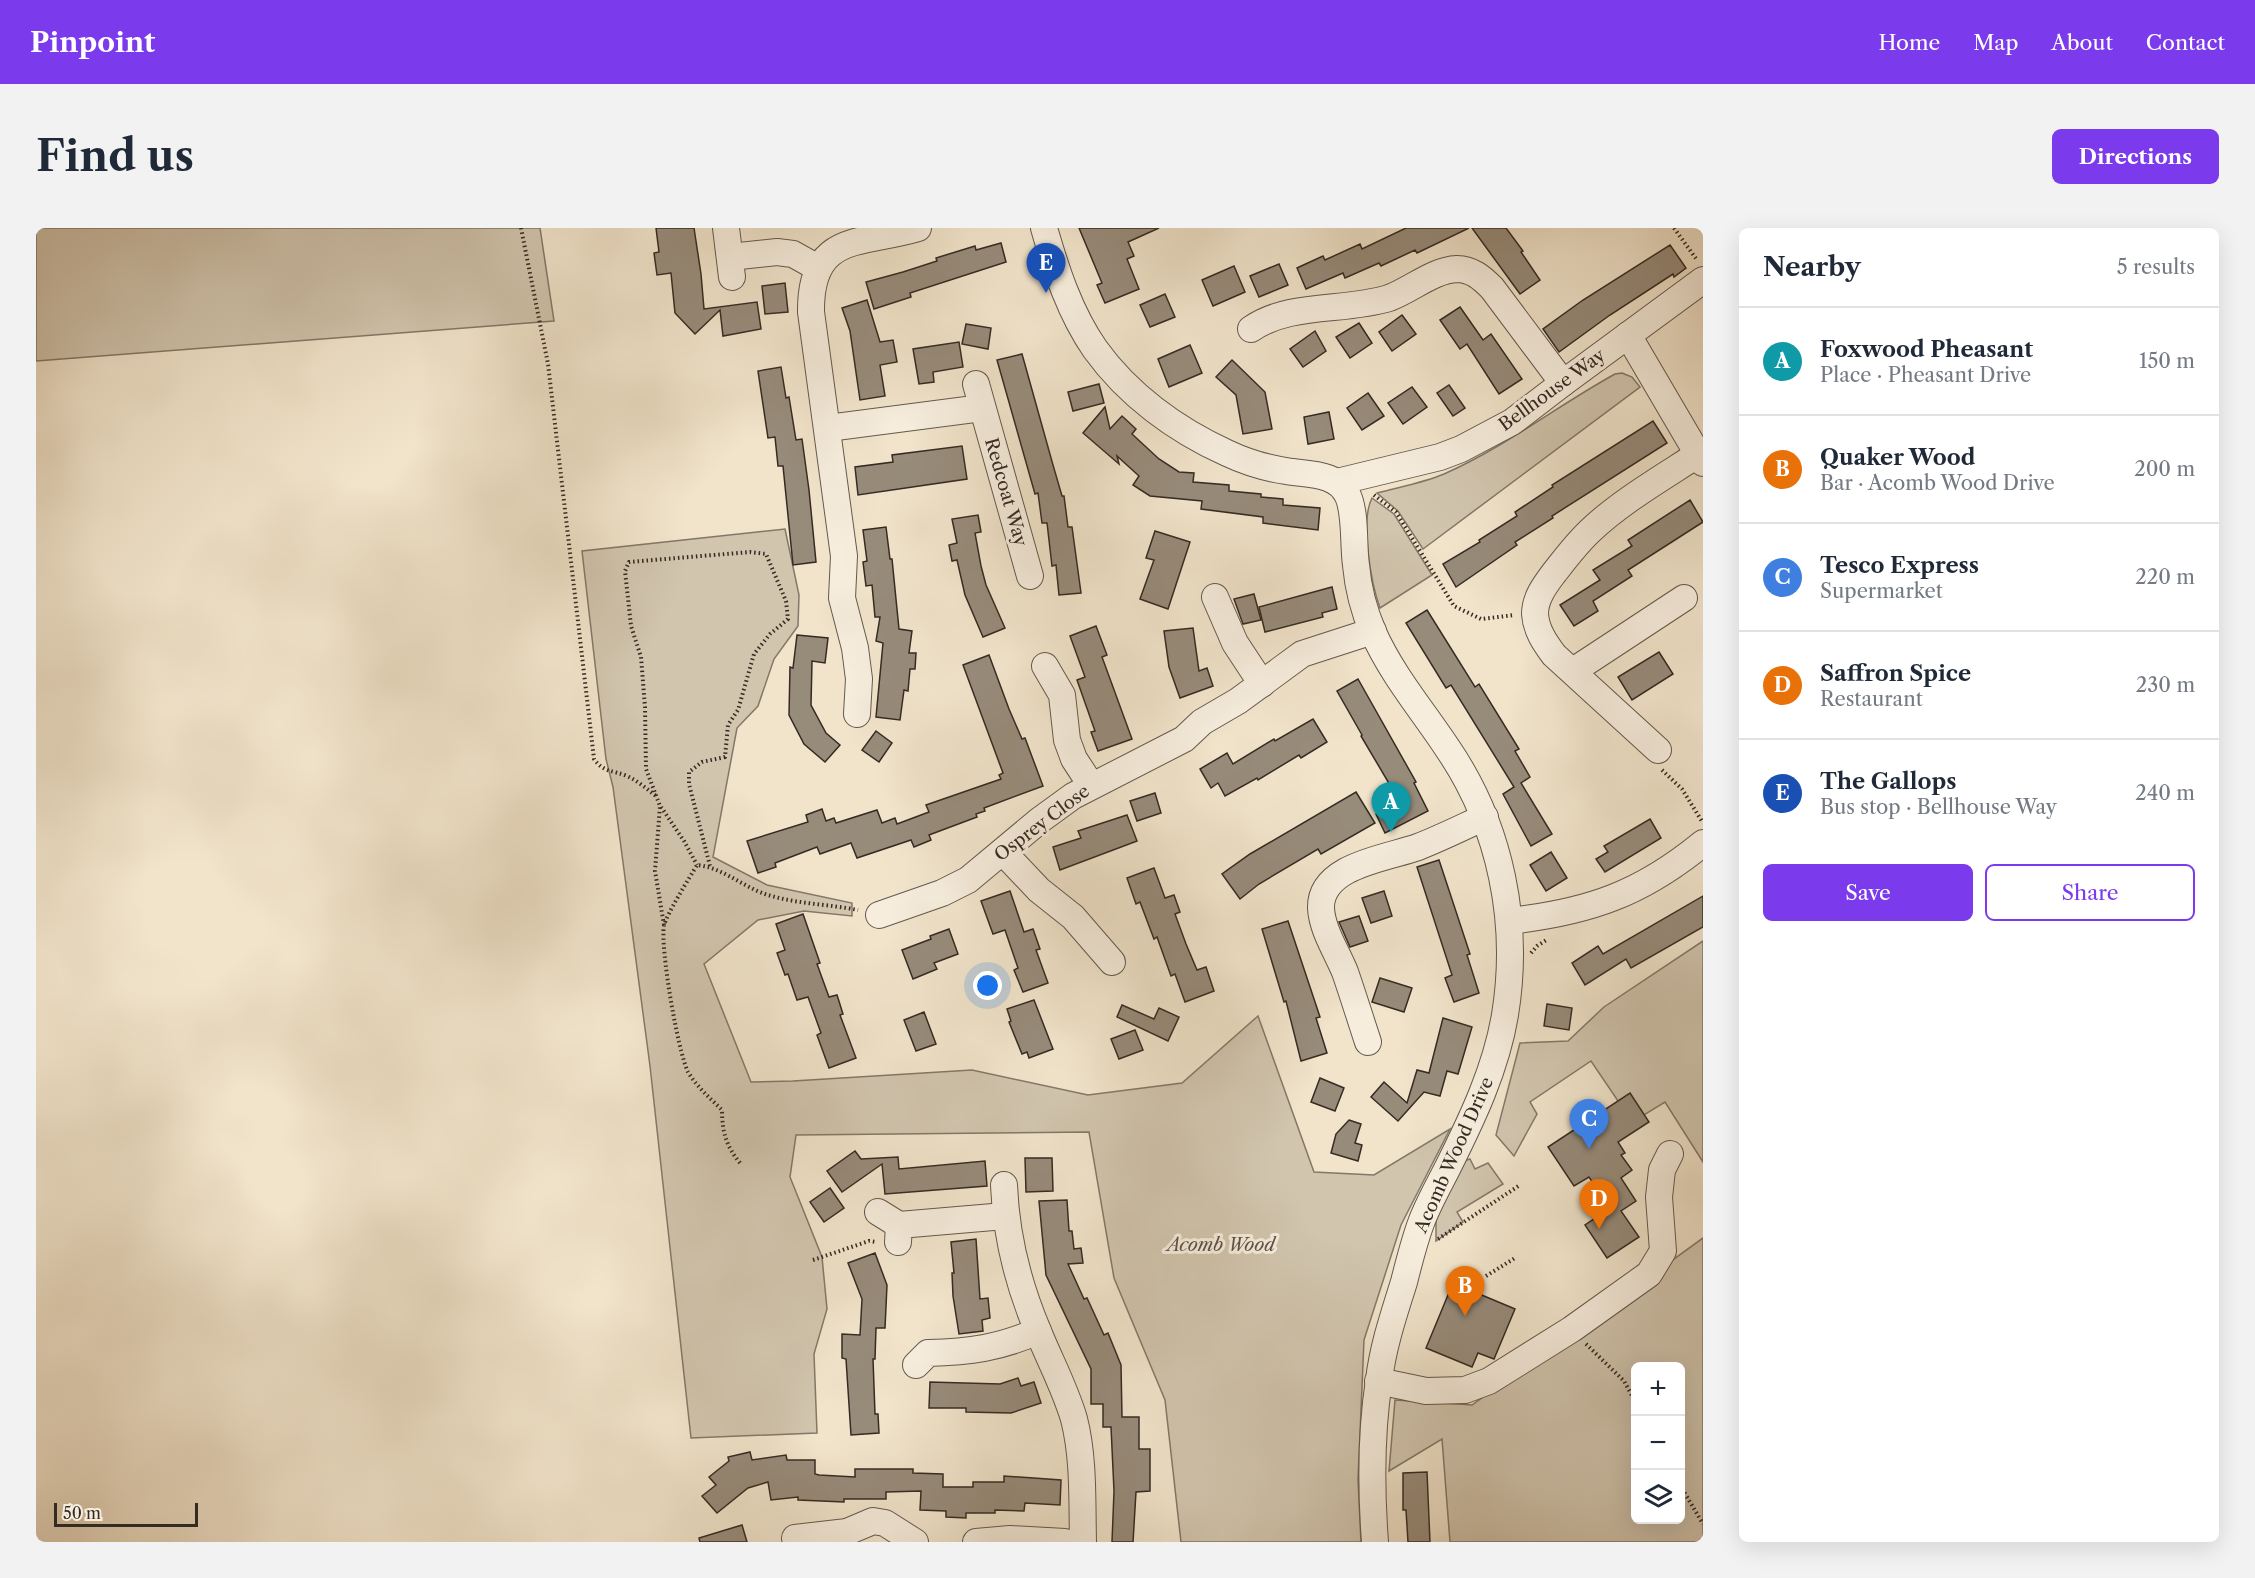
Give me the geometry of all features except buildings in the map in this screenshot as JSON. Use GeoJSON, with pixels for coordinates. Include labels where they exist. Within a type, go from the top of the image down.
{"type":"FeatureCollection","features":[{"type":"Feature","properties":{"kind":"street"},"geometry":{"type":"LineString","coordinates":[[726,228],[731,267],[777,252],[793,254],[818,268]]}},
{"type":"Feature","properties":{"kind":"street"},"geometry":{"type":"LineString","coordinates":[[857,714],[847,678],[855,648],[842,598],[844,556],[811,312],[812,289],[818,268],[831,253],[844,244],[918,228]]}},
{"type":"Feature","properties":{"kind":"street","name":"Bellhouse Way"},"geometry":{"type":"LineString","coordinates":[[1044,228],[1062,286],[1077,319],[1095,349],[1145,402],[1183,431],[1230,455],[1258,465],[1344,480],[1440,457],[1461,449],[1512,422],[1703,280]]}},
{"type":"Feature","properties":{"kind":"street"},"geometry":{"type":"LineString","coordinates":[[1251,329],[1264,320],[1283,314],[1367,304],[1391,297],[1443,272],[1464,270],[1481,277],[1486,282],[1563,382]]}},
{"type":"Feature","properties":{"kind":"street"},"geometry":{"type":"LineString","coordinates":[[1628,335],[1701,456],[1618,508],[1590,531],[1544,586],[1535,614],[1538,629],[1554,655],[1658,750]]}},
{"type":"Feature","properties":{"kind":"street","name":"Redcoat Way"},"geometry":{"type":"LineString","coordinates":[[828,428],[979,396],[1030,576]]}},
{"type":"Feature","properties":{"kind":"street","name":"Acomb Wood Drive"},"geometry":{"type":"LineString","coordinates":[[1344,480],[1351,507],[1359,584],[1372,631],[1399,680],[1450,751],[1485,817],[1505,887],[1509,921],[1510,964],[1505,1015],[1496,1055],[1480,1099],[1422,1221],[1387,1339],[1378,1381],[1373,1469],[1375,1542]]}},
{"type":"Feature","properties":{"kind":"street"},"geometry":{"type":"LineString","coordinates":[[1215,597],[1235,643],[1262,684]]}},
{"type":"Feature","properties":{"kind":"street"},"geometry":{"type":"LineString","coordinates":[[1573,670],[1684,598]]}},
{"type":"Feature","properties":{"kind":"street","name":"Osprey Close"},"geometry":{"type":"LineString","coordinates":[[879,915],[942,893],[968,880],[1040,820],[1091,785],[1166,750],[1210,716],[1262,684],[1302,654],[1372,631]]}},
{"type":"Feature","properties":{"kind":"street"},"geometry":{"type":"LineString","coordinates":[[1045,666],[1062,695],[1067,740],[1074,759],[1091,785]]}},
{"type":"Feature","properties":{"kind":"street"},"geometry":{"type":"LineString","coordinates":[[1368,1042],[1345,972],[1325,927],[1321,910],[1311,895],[1327,888],[1336,878],[1362,863],[1421,846],[1485,817]]}},
{"type":"Feature","properties":{"kind":"street"},"geometry":{"type":"LineString","coordinates":[[1509,921],[1581,910],[1615,898],[1660,874],[1703,843]]}},
{"type":"Feature","properties":{"kind":"street"},"geometry":{"type":"LineString","coordinates":[[1003,852],[1039,890],[1073,917],[1112,962]]}},
{"type":"Feature","properties":{"kind":"street"},"geometry":{"type":"LineString","coordinates":[[1378,1381],[1426,1391],[1465,1390],[1489,1381],[1572,1329],[1649,1274],[1663,1251],[1659,1197],[1662,1170],[1670,1154]]}},
{"type":"Feature","properties":{"kind":"street"},"geometry":{"type":"LineString","coordinates":[[1004,1185],[1005,1216],[1016,1270],[1038,1331],[1066,1395],[1074,1421],[1078,1441],[1083,1542]]}},
{"type":"Feature","properties":{"kind":"street"},"geometry":{"type":"LineString","coordinates":[[892,1226],[1005,1216]]}},
{"type":"Feature","properties":{"kind":"street"},"geometry":{"type":"LineString","coordinates":[[922,1352],[980,1350],[1011,1343],[1038,1331]]}},
{"type":"Feature","properties":{"kind":"street"},"geometry":{"type":"LineString","coordinates":[[795,1538],[847,1532],[873,1521],[885,1523],[915,1542]]}},
{"type":"Feature","properties":{"kind":"street"},"geometry":{"type":"LineString","coordinates":[[976,1542],[1010,1539],[1065,1542]]}},
{"type":"Feature","properties":{"kind":"path"},"geometry":{"type":"LineString","coordinates":[[521,228],[549,364],[594,759],[601,769],[627,776],[656,796]]}},
{"type":"Feature","properties":{"kind":"path"},"geometry":{"type":"LineString","coordinates":[[1674,228],[1703,267]]}},
{"type":"Feature","properties":{"kind":"path"},"geometry":{"type":"LineString","coordinates":[[1344,480],[1396,512],[1454,606],[1481,619],[1535,614]]}},
{"type":"Feature","properties":{"kind":"path"},"geometry":{"type":"LineString","coordinates":[[697,865],[660,806],[646,769],[641,657],[631,626],[625,571],[629,562],[750,552],[766,554],[786,600],[788,619],[770,634],[754,654],[738,710],[728,725],[724,757],[702,762],[689,772],[689,784],[710,866]]}},
{"type":"Feature","properties":{"kind":"path"},"geometry":{"type":"LineString","coordinates":[[1658,750],[1650,759],[1682,789],[1703,823]]}},
{"type":"Feature","properties":{"kind":"path"},"geometry":{"type":"LineString","coordinates":[[660,806],[656,872],[671,1000],[688,1071],[722,1110],[722,1126],[729,1150],[740,1163]]}},
{"type":"Feature","properties":{"kind":"path"},"geometry":{"type":"LineString","coordinates":[[697,865],[710,866],[766,894],[793,901],[831,905],[879,915]]}},
{"type":"Feature","properties":{"kind":"path"},"geometry":{"type":"LineString","coordinates":[[664,925],[697,865]]}},
{"type":"Feature","properties":{"kind":"path"},"geometry":{"type":"LineString","coordinates":[[1411,1257],[1520,1185]]}},
{"type":"Feature","properties":{"kind":"path"},"geometry":{"type":"LineString","coordinates":[[813,1260],[868,1241],[892,1226]]}},
{"type":"Feature","properties":{"kind":"path"},"geometry":{"type":"LineString","coordinates":[[1486,1276],[1515,1258]]}},
{"type":"Feature","properties":{"kind":"path"},"geometry":{"type":"LineString","coordinates":[[1572,1329],[1624,1382],[1631,1395]]}},
{"type":"Feature","properties":{"kind":"path"},"geometry":{"type":"LineString","coordinates":[[1685,1493],[1703,1524]]}},
{"type":"Feature","properties":{"kind":"green space"},"geometry":{"type":"Polygon","coordinates":[[[36,228],[540,228],[554,321],[36,361],[36,228]]]}},
{"type":"Feature","properties":{"kind":"green space"},"geometry":{"type":"Polygon","coordinates":[[[1622,373],[1632,377],[1640,387],[1423,549],[1398,511],[1377,493],[1444,474],[1510,439],[1615,374],[1622,373]]]}},
{"type":"Feature","properties":{"kind":"green space"},"geometry":{"type":"Polygon","coordinates":[[[1372,498],[1394,514],[1432,575],[1380,608],[1373,584],[1368,552],[1367,521],[1372,498]]]}},
{"type":"Feature","properties":{"kind":"green space","name":"Acomb Wood"},"geometry":{"type":"Polygon","coordinates":[[[785,529],[799,595],[798,626],[774,659],[758,706],[737,728],[713,857],[767,885],[852,903],[852,916],[804,911],[758,920],[704,964],[751,1082],[972,1070],[1088,1095],[1182,1083],[1258,1016],[1314,1172],[1374,1175],[1450,1129],[1401,1225],[1364,1340],[1358,1480],[1361,1542],[1181,1542],[1165,1400],[1114,1278],[1089,1132],[796,1135],[790,1177],[822,1257],[827,1309],[814,1354],[817,1433],[691,1438],[650,1066],[613,787],[606,759],[582,551],[785,529]]]}},
{"type":"Feature","properties":{"kind":"green space"},"geometry":{"type":"Polygon","coordinates":[[[1703,941],[1703,1162],[1665,1102],[1644,1115],[1618,1101],[1591,1061],[1530,1102],[1537,1114],[1514,1156],[1496,1135],[1520,1043],[1568,1041],[1604,1007],[1703,941]]]}},
{"type":"Feature","properties":{"kind":"green space"},"geometry":{"type":"Polygon","coordinates":[[[1470,1159],[1475,1169],[1488,1163],[1503,1184],[1457,1212],[1463,1222],[1436,1241],[1436,1212],[1461,1162],[1470,1159]]]}},
{"type":"Feature","properties":{"kind":"green space"},"geometry":{"type":"Polygon","coordinates":[[[1703,1238],[1703,1542],[1450,1542],[1442,1439],[1389,1471],[1395,1400],[1472,1405],[1703,1238]]]}},
{"type":"Feature","properties":{"kind":"place","name":"The Gallops"},"geometry":{"type":"Point","coordinates":[1046,293]}},
{"type":"Feature","properties":{"kind":"place","name":"Foxwood Pheasant"},"geometry":{"type":"Point","coordinates":[1391,832]}},
{"type":"Feature","properties":{"kind":"place","name":"Tesco Express"},"geometry":{"type":"Point","coordinates":[1589,1149]}},
{"type":"Feature","properties":{"kind":"place","name":"Saffron Spice"},"geometry":{"type":"Point","coordinates":[1599,1229]}},
{"type":"Feature","properties":{"kind":"place","name":"Quaker Wood"},"geometry":{"type":"Point","coordinates":[1465,1316]}}]}
